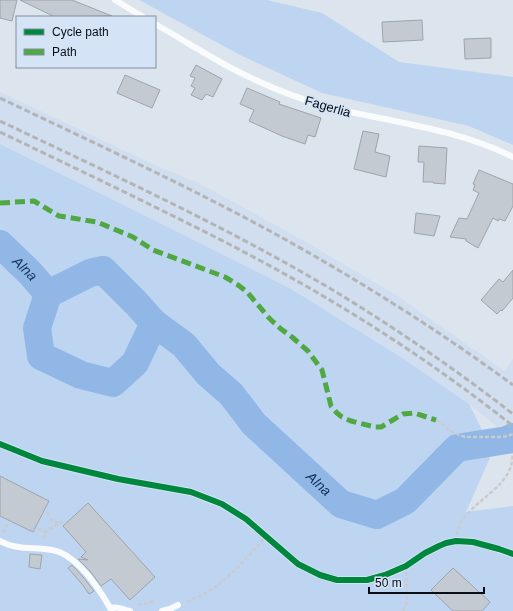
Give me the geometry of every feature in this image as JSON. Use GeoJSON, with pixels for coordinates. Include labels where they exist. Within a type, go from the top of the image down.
{"type":"FeatureCollection","features":[{"type":"Feature","properties":{"kind":"lane"},"geometry":{"type":"LineString","coordinates":[[115,0],[141,16]]}},
{"type":"Feature","properties":{"kind":"lane","name":"Fagerlia"},"geometry":{"type":"LineString","coordinates":[[156,25],[234,69],[291,94],[332,108],[442,132],[488,146],[513,157]]}},
{"type":"Feature","properties":{"kind":"lane"},"geometry":{"type":"LineString","coordinates":[[0,541],[16,547],[54,550],[65,555],[78,566],[90,580],[111,610],[117,607],[130,611]]}},
{"type":"Feature","properties":{"kind":"lane"},"geometry":{"type":"LineString","coordinates":[[162,611],[178,605]]}},
{"type":"Feature","properties":{"kind":"path"},"geometry":{"type":"LineString","coordinates":[[436,420],[452,432],[465,436],[503,437],[513,434]]}},
{"type":"Feature","properties":{"kind":"path"},"geometry":{"type":"LineString","coordinates":[[457,542],[458,530],[462,521],[510,471],[513,453]]}},
{"type":"Feature","properties":{"kind":"path"},"geometry":{"type":"LineString","coordinates":[[48,512],[52,520],[58,524]]}},
{"type":"Feature","properties":{"kind":"path"},"geometry":{"type":"LineString","coordinates":[[38,528],[45,532],[58,524],[66,522]]}},
{"type":"Feature","properties":{"kind":"path"},"geometry":{"type":"LineString","coordinates":[[178,605],[204,594],[227,578],[264,535],[272,542]]}},
{"type":"Feature","properties":{"kind":"path"},"geometry":{"type":"LineString","coordinates":[[399,569],[412,562]]}},
{"type":"Feature","properties":{"kind":"path"},"geometry":{"type":"LineString","coordinates":[[403,611],[406,602],[406,566]]}},
{"type":"Feature","properties":{"kind":"path"},"geometry":{"type":"LineString","coordinates":[[135,606],[155,601]]}},
{"type":"Feature","properties":{"kind":"shaded area"},"geometry":{"type":"Polygon","coordinates":[[[139,0],[267,0],[322,13],[399,62],[513,77],[513,145],[469,126],[322,93],[240,55],[139,0]]]}},
{"type":"Feature","properties":{"kind":"shaded area"},"geometry":{"type":"Polygon","coordinates":[[[0,92],[157,166],[199,183],[306,242],[396,295],[505,371],[513,359],[513,433],[506,427],[496,426],[469,404],[404,359],[291,289],[0,144],[0,92]]]}},
{"type":"Feature","properties":{"kind":"shaded area"},"geometry":{"type":"Polygon","coordinates":[[[0,144],[291,289],[404,359],[469,404],[493,451],[466,512],[513,506],[513,611],[0,611],[0,144]]]}},
{"type":"Feature","properties":{"kind":"building"},"geometry":{"type":"Polygon","coordinates":[[[0,0],[17,0],[12,21],[0,18],[0,0]]]}},
{"type":"Feature","properties":{"kind":"building"},"geometry":{"type":"Polygon","coordinates":[[[20,0],[72,0],[112,16],[53,16],[20,0]]]}},
{"type":"Feature","properties":{"kind":"building"},"geometry":{"type":"Polygon","coordinates":[[[422,20],[423,40],[383,42],[382,22],[422,20]]]}},
{"type":"Feature","properties":{"kind":"building"},"geometry":{"type":"Polygon","coordinates":[[[491,38],[491,58],[465,59],[464,39],[491,38]]]}},
{"type":"Feature","properties":{"kind":"building"},"geometry":{"type":"Polygon","coordinates":[[[196,65],[222,79],[213,97],[206,94],[202,100],[191,95],[195,88],[191,86],[195,78],[190,76],[196,65]]]}},
{"type":"Feature","properties":{"kind":"building"},"geometry":{"type":"Polygon","coordinates":[[[125,75],[160,90],[152,108],[117,93],[125,75]]]}},
{"type":"Feature","properties":{"kind":"building"},"geometry":{"type":"Polygon","coordinates":[[[247,88],[280,102],[279,104],[321,118],[315,137],[308,135],[305,144],[282,136],[249,121],[254,110],[240,104],[247,88]]]}},
{"type":"Feature","properties":{"kind":"building"},"geometry":{"type":"Polygon","coordinates":[[[363,131],[379,134],[375,152],[390,156],[386,177],[354,169],[363,131]]]}},
{"type":"Feature","properties":{"kind":"building"},"geometry":{"type":"Polygon","coordinates":[[[419,146],[447,148],[445,184],[423,182],[424,162],[418,162],[419,146]]]}},
{"type":"Feature","properties":{"kind":"building"},"geometry":{"type":"Polygon","coordinates":[[[479,170],[513,184],[513,206],[505,221],[499,219],[498,221],[493,218],[478,248],[466,241],[466,239],[450,237],[459,218],[467,219],[479,193],[473,190],[475,185],[473,184],[479,170]]]}},
{"type":"Feature","properties":{"kind":"building"},"geometry":{"type":"Polygon","coordinates":[[[416,213],[440,216],[434,236],[414,233],[416,213]]]}},
{"type":"Feature","properties":{"kind":"building"},"geometry":{"type":"Polygon","coordinates":[[[513,270],[513,298],[502,311],[501,310],[497,314],[481,300],[499,279],[503,282],[513,270]]]}},
{"type":"Feature","properties":{"kind":"building"},"geometry":{"type":"Polygon","coordinates":[[[0,476],[49,501],[33,532],[0,516],[0,476]]]}},
{"type":"Feature","properties":{"kind":"building"},"geometry":{"type":"Polygon","coordinates":[[[88,503],[155,577],[130,600],[111,579],[101,586],[90,571],[78,559],[88,560],[81,557],[86,552],[63,526],[88,503]]]}},
{"type":"Feature","properties":{"kind":"building"},"geometry":{"type":"Polygon","coordinates":[[[30,554],[42,555],[40,569],[29,567],[30,554]]]}},
{"type":"Feature","properties":{"kind":"building"},"geometry":{"type":"Polygon","coordinates":[[[72,565],[94,591],[89,594],[68,568],[72,565]]]}},
{"type":"Feature","properties":{"kind":"building"},"geometry":{"type":"Polygon","coordinates":[[[453,568],[490,602],[482,611],[453,611],[431,590],[453,568]]]}},
{"type":"Feature","properties":{"kind":"waterway","name":"Alna"},"geometry":{"type":"LineString","coordinates":[[0,244],[31,274],[48,294],[37,328],[41,356],[81,375],[113,383],[135,363],[154,323],[184,345],[208,374],[231,394],[254,424],[341,504],[377,515],[405,501],[457,448],[507,440],[513,437]]}},
{"type":"Feature","properties":{"kind":"waterway","name":"Alna"},"geometry":{"type":"LineString","coordinates":[[48,294],[90,273],[103,270],[154,323]]}},
{"type":"Feature","properties":{"kind":"railway"},"geometry":{"type":"LineString","coordinates":[[0,98],[176,182],[279,236],[398,307],[513,385]]}},
{"type":"Feature","properties":{"kind":"railway"},"geometry":{"type":"LineString","coordinates":[[0,121],[167,201],[291,266],[355,303],[401,333],[513,414]]}},
{"type":"Feature","properties":{"kind":"railway"},"geometry":{"type":"LineString","coordinates":[[0,132],[201,230],[325,297],[408,349],[513,426]]}},
{"type":"Feature","properties":{"kind":"marked path"},"geometry":{"type":"LineString","coordinates":[[0,203],[34,201],[59,216],[97,222],[133,237],[153,250],[225,277],[238,285],[247,292],[270,319],[308,351],[322,370],[331,406],[342,417],[351,421],[375,427],[381,427],[403,414],[414,413],[436,420]]}},
{"type":"Feature","properties":{"kind":"cycle path"},"geometry":{"type":"LineString","coordinates":[[0,444],[42,461],[118,479],[191,492],[222,504],[246,519],[298,564],[320,575],[337,580],[367,580],[385,575],[406,566],[425,553],[439,546],[456,541],[473,542],[513,554]]}}]}
